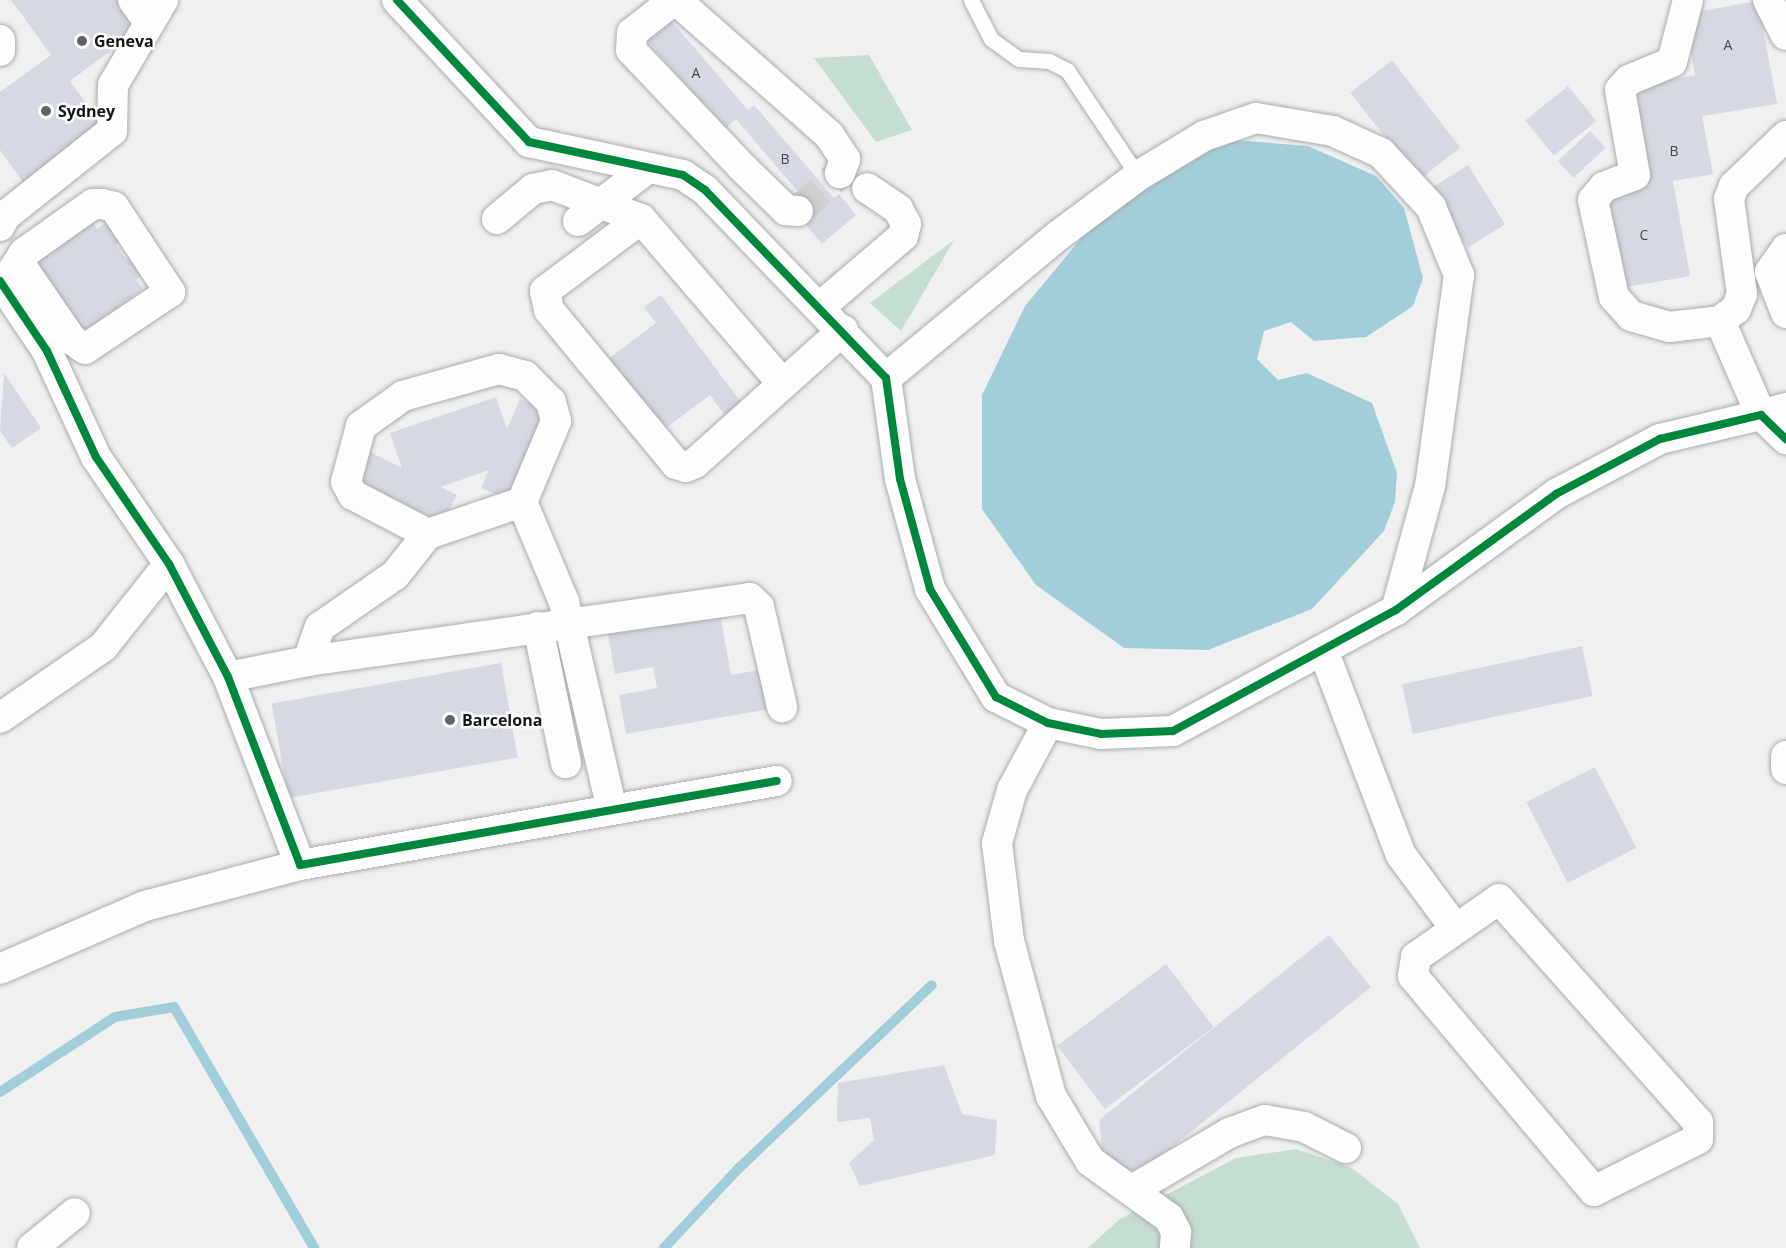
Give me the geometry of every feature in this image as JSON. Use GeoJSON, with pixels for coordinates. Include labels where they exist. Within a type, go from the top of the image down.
{"type":"FeatureCollection","features":[{"type":"Feature","properties":{"kind":"street"},"geometry":{"type":"LineString","coordinates":[[398,0],[529,141],[683,175],[711,196],[843,330],[886,378],[900,479],[930,589],[996,697],[1048,723],[1101,734],[1173,731],[1396,610],[1556,494],[1660,439],[1774,411]]}},
{"type":"Feature","properties":{"kind":"street"},"geometry":{"type":"LineString","coordinates":[[798,211],[786,210],[631,50],[632,33],[675,0],[829,135],[845,159],[840,173]]}},
{"type":"Feature","properties":{"kind":"street"},"geometry":{"type":"LineString","coordinates":[[1688,0],[1672,62],[1629,80],[1620,90],[1635,175],[1604,187],[1593,200],[1614,297],[1631,316],[1669,327],[1720,321],[1736,309],[1742,294],[1730,216],[1734,186],[1786,136]]}},
{"type":"Feature","properties":{"kind":"street"},"geometry":{"type":"LineString","coordinates":[[1768,0],[1786,35]]}},
{"type":"Feature","properties":{"kind":"street"},"geometry":{"type":"LineString","coordinates":[[2,216],[112,132],[113,85],[148,7]]}},
{"type":"Feature","properties":{"kind":"street"},"geometry":{"type":"LineString","coordinates":[[0,40],[0,51]]}},
{"type":"Feature","properties":{"kind":"street"},"geometry":{"type":"LineString","coordinates":[[886,378],[1138,176],[1204,136],[1256,118],[1334,131],[1381,153],[1431,207],[1459,275],[1430,486],[1396,610]]}},
{"type":"Feature","properties":{"kind":"street"},"geometry":{"type":"LineString","coordinates":[[711,196],[742,167]]}},
{"type":"Feature","properties":{"kind":"street"},"geometry":{"type":"LineString","coordinates":[[578,221],[648,168]]}},
{"type":"Feature","properties":{"kind":"street"},"geometry":{"type":"LineString","coordinates":[[497,219],[543,185],[603,203],[642,219],[783,384]]}},
{"type":"Feature","properties":{"kind":"street"},"geometry":{"type":"LineString","coordinates":[[820,307],[903,237],[906,224],[898,209],[867,188]]}},
{"type":"Feature","properties":{"kind":"street"},"geometry":{"type":"LineString","coordinates":[[57,342],[85,349],[166,297],[169,285],[114,207],[93,204],[40,240],[6,281],[57,342],[96,457],[169,564],[228,677],[300,865]]}},
{"type":"Feature","properties":{"kind":"street"},"geometry":{"type":"LineString","coordinates":[[642,219],[545,291],[543,300],[676,464],[695,463],[843,330]]}},
{"type":"Feature","properties":{"kind":"street"},"geometry":{"type":"LineString","coordinates":[[1786,249],[1770,272],[1786,313]]}},
{"type":"Feature","properties":{"kind":"street"},"geometry":{"type":"LineString","coordinates":[[1720,321],[1774,411],[1786,439]]}},
{"type":"Feature","properties":{"kind":"street"},"geometry":{"type":"LineString","coordinates":[[428,534],[353,495],[346,482],[360,426],[403,396],[499,369],[525,376],[551,402],[556,421],[522,502],[568,622],[612,810]]}},
{"type":"Feature","properties":{"kind":"street"},"geometry":{"type":"LineString","coordinates":[[308,661],[320,627],[395,575],[428,534],[522,502]]}},
{"type":"Feature","properties":{"kind":"street"},"geometry":{"type":"LineString","coordinates":[[0,718],[103,647],[169,564]]}},
{"type":"Feature","properties":{"kind":"street"},"geometry":{"type":"LineString","coordinates":[[228,677],[308,661],[568,622],[750,598],[759,606],[782,707]]}},
{"type":"Feature","properties":{"kind":"street"},"geometry":{"type":"LineString","coordinates":[[538,627],[566,764]]}},
{"type":"Feature","properties":{"kind":"street"},"geometry":{"type":"LineString","coordinates":[[1323,650],[1401,855],[1455,928]]}},
{"type":"Feature","properties":{"kind":"street"},"geometry":{"type":"LineString","coordinates":[[1048,723],[1012,790],[997,843],[998,883],[1051,1096],[1090,1161],[1169,1218],[1176,1232],[1174,1248]]}},
{"type":"Feature","properties":{"kind":"street"},"geometry":{"type":"LineString","coordinates":[[1786,756],[1786,769]]}},
{"type":"Feature","properties":{"kind":"street"},"geometry":{"type":"LineString","coordinates":[[0,969],[145,906],[300,865],[777,781]]}},
{"type":"Feature","properties":{"kind":"street"},"geometry":{"type":"LineString","coordinates":[[1489,902],[1506,903],[1698,1122],[1698,1139],[1605,1189],[1594,1191],[1584,1183],[1413,976],[1416,957],[1455,928],[1489,902]]}},
{"type":"Feature","properties":{"kind":"street"},"geometry":{"type":"LineString","coordinates":[[1132,1190],[1228,1133],[1265,1120],[1304,1127],[1346,1148]]}},
{"type":"Feature","properties":{"kind":"street"},"geometry":{"type":"LineString","coordinates":[[32,1248],[75,1213]]}},
{"type":"Feature","properties":{"kind":"lane"},"geometry":{"type":"LineString","coordinates":[[971,0],[991,39],[1019,59],[1049,61],[1067,70],[1138,176]]}},
{"type":"Feature","properties":{"kind":"green space"},"geometry":{"type":"Polygon","coordinates":[[[869,55],[912,130],[876,142],[814,58],[869,55]]]}},
{"type":"Feature","properties":{"kind":"green space"},"geometry":{"type":"Polygon","coordinates":[[[954,240],[901,331],[870,303],[954,240]]]}},
{"type":"Feature","properties":{"kind":"green space"},"geometry":{"type":"Polygon","coordinates":[[[1296,1149],[1352,1168],[1398,1204],[1420,1248],[1088,1248],[1120,1219],[1236,1158],[1296,1149]]]}},
{"type":"Feature","properties":{"kind":"water"},"geometry":{"type":"Polygon","coordinates":[[[1234,140],[1308,146],[1376,176],[1404,208],[1423,278],[1413,306],[1366,337],[1314,341],[1291,322],[1264,331],[1257,359],[1278,380],[1307,373],[1372,403],[1397,473],[1395,502],[1384,531],[1312,609],[1208,650],[1124,648],[1036,585],[982,509],[982,395],[1025,306],[1112,201],[1176,160],[1234,140]]]}},
{"type":"Feature","properties":{"kind":"building"},"geometry":{"type":"Polygon","coordinates":[[[11,0],[124,0],[143,27],[70,81],[106,131],[28,189],[0,150],[0,92],[51,55],[11,0]]]}},
{"type":"Feature","properties":{"kind":"building"},"geometry":{"type":"Polygon","coordinates":[[[1758,1],[1777,104],[1702,116],[1713,174],[1673,181],[1690,276],[1616,289],[1599,193],[1645,185],[1628,88],[1695,75],[1684,14],[1758,1]]]}},
{"type":"Feature","properties":{"kind":"building"},"geometry":{"type":"Polygon","coordinates":[[[668,17],[748,110],[754,105],[834,198],[839,194],[856,215],[822,244],[804,223],[816,213],[736,119],[724,130],[644,37],[668,17]]]}},
{"type":"Feature","properties":{"kind":"building"},"geometry":{"type":"Polygon","coordinates":[[[1392,60],[1460,147],[1419,180],[1350,93],[1392,60]]]}},
{"type":"Feature","properties":{"kind":"building"},"geometry":{"type":"Polygon","coordinates":[[[1568,86],[1596,121],[1554,156],[1525,121],[1568,86]]]}},
{"type":"Feature","properties":{"kind":"building"},"geometry":{"type":"Polygon","coordinates":[[[1590,131],[1606,148],[1574,178],[1558,161],[1590,131]]]}},
{"type":"Feature","properties":{"kind":"building"},"geometry":{"type":"Polygon","coordinates":[[[1468,165],[1505,224],[1468,248],[1431,188],[1468,165]]]}},
{"type":"Feature","properties":{"kind":"building"},"geometry":{"type":"Polygon","coordinates":[[[91,220],[97,229],[108,221],[122,240],[116,245],[126,259],[134,253],[147,271],[136,280],[143,289],[81,335],[29,266],[91,220]]]}},
{"type":"Feature","properties":{"kind":"building"},"geometry":{"type":"Polygon","coordinates":[[[661,295],[746,409],[729,421],[710,395],[661,432],[607,360],[656,323],[644,307],[661,295]]]}},
{"type":"Feature","properties":{"kind":"building"},"geometry":{"type":"Polygon","coordinates":[[[4,373],[41,428],[12,448],[0,431],[4,373]]]}},
{"type":"Feature","properties":{"kind":"building"},"geometry":{"type":"Polygon","coordinates":[[[496,397],[507,429],[520,399],[547,411],[509,500],[481,488],[489,470],[441,487],[457,495],[442,523],[356,480],[370,452],[402,468],[390,433],[496,397]]]}},
{"type":"Feature","properties":{"kind":"building"},"geometry":{"type":"Polygon","coordinates":[[[720,614],[731,675],[769,668],[776,708],[626,734],[619,695],[657,688],[653,667],[615,674],[608,634],[720,614]]]}},
{"type":"Feature","properties":{"kind":"building"},"geometry":{"type":"Polygon","coordinates":[[[1582,646],[1593,696],[1413,734],[1402,684],[1582,646]]]}},
{"type":"Feature","properties":{"kind":"building"},"geometry":{"type":"Polygon","coordinates":[[[501,663],[518,758],[288,798],[272,703],[501,663]]]}},
{"type":"Feature","properties":{"kind":"building"},"geometry":{"type":"Polygon","coordinates":[[[1595,767],[1636,848],[1568,883],[1526,802],[1595,767]]]}},
{"type":"Feature","properties":{"kind":"building"},"geometry":{"type":"Polygon","coordinates":[[[1329,935],[1371,987],[1141,1172],[1104,1165],[1099,1120],[1329,935]]]}},
{"type":"Feature","properties":{"kind":"building"},"geometry":{"type":"Polygon","coordinates":[[[1166,964],[1214,1027],[1105,1109],[1057,1046],[1166,964]]]}},
{"type":"Feature","properties":{"kind":"building"},"geometry":{"type":"Polygon","coordinates":[[[944,1065],[962,1114],[997,1120],[995,1155],[860,1186],[849,1163],[874,1140],[870,1118],[837,1122],[838,1083],[944,1065]]]}},
{"type":"Feature","properties":{"kind":"waterway"},"geometry":{"type":"LineString","coordinates":[[664,1248],[738,1169],[932,985]]}},
{"type":"Feature","properties":{"kind":"waterway"},"geometry":{"type":"LineString","coordinates":[[0,1092],[115,1017],[174,1007],[314,1248]]}},
{"type":"Feature","properties":{"kind":"tunnel"},"geometry":{"type":"LineString","coordinates":[[798,211],[840,173]]}},
{"type":"Feature","properties":{"kind":"cycle path"},"geometry":{"type":"LineString","coordinates":[[397,0],[529,142],[683,175],[705,190],[886,378],[900,479],[930,589],[996,697],[1048,723],[1101,734],[1173,731],[1396,610],[1556,494],[1660,439],[1761,415],[1786,439]]}},
{"type":"Feature","properties":{"kind":"cycle path"},"geometry":{"type":"LineString","coordinates":[[0,281],[47,351],[96,457],[169,564],[228,677],[300,865],[777,781]]}},
{"type":"Feature","properties":{"kind":"place","name":"Geneva"},"geometry":{"type":"Point","coordinates":[82,41]}},
{"type":"Feature","properties":{"kind":"place","name":"Sydney"},"geometry":{"type":"Point","coordinates":[46,111]}},
{"type":"Feature","properties":{"kind":"place","name":"Barcelona"},"geometry":{"type":"Point","coordinates":[450,720]}}]}
